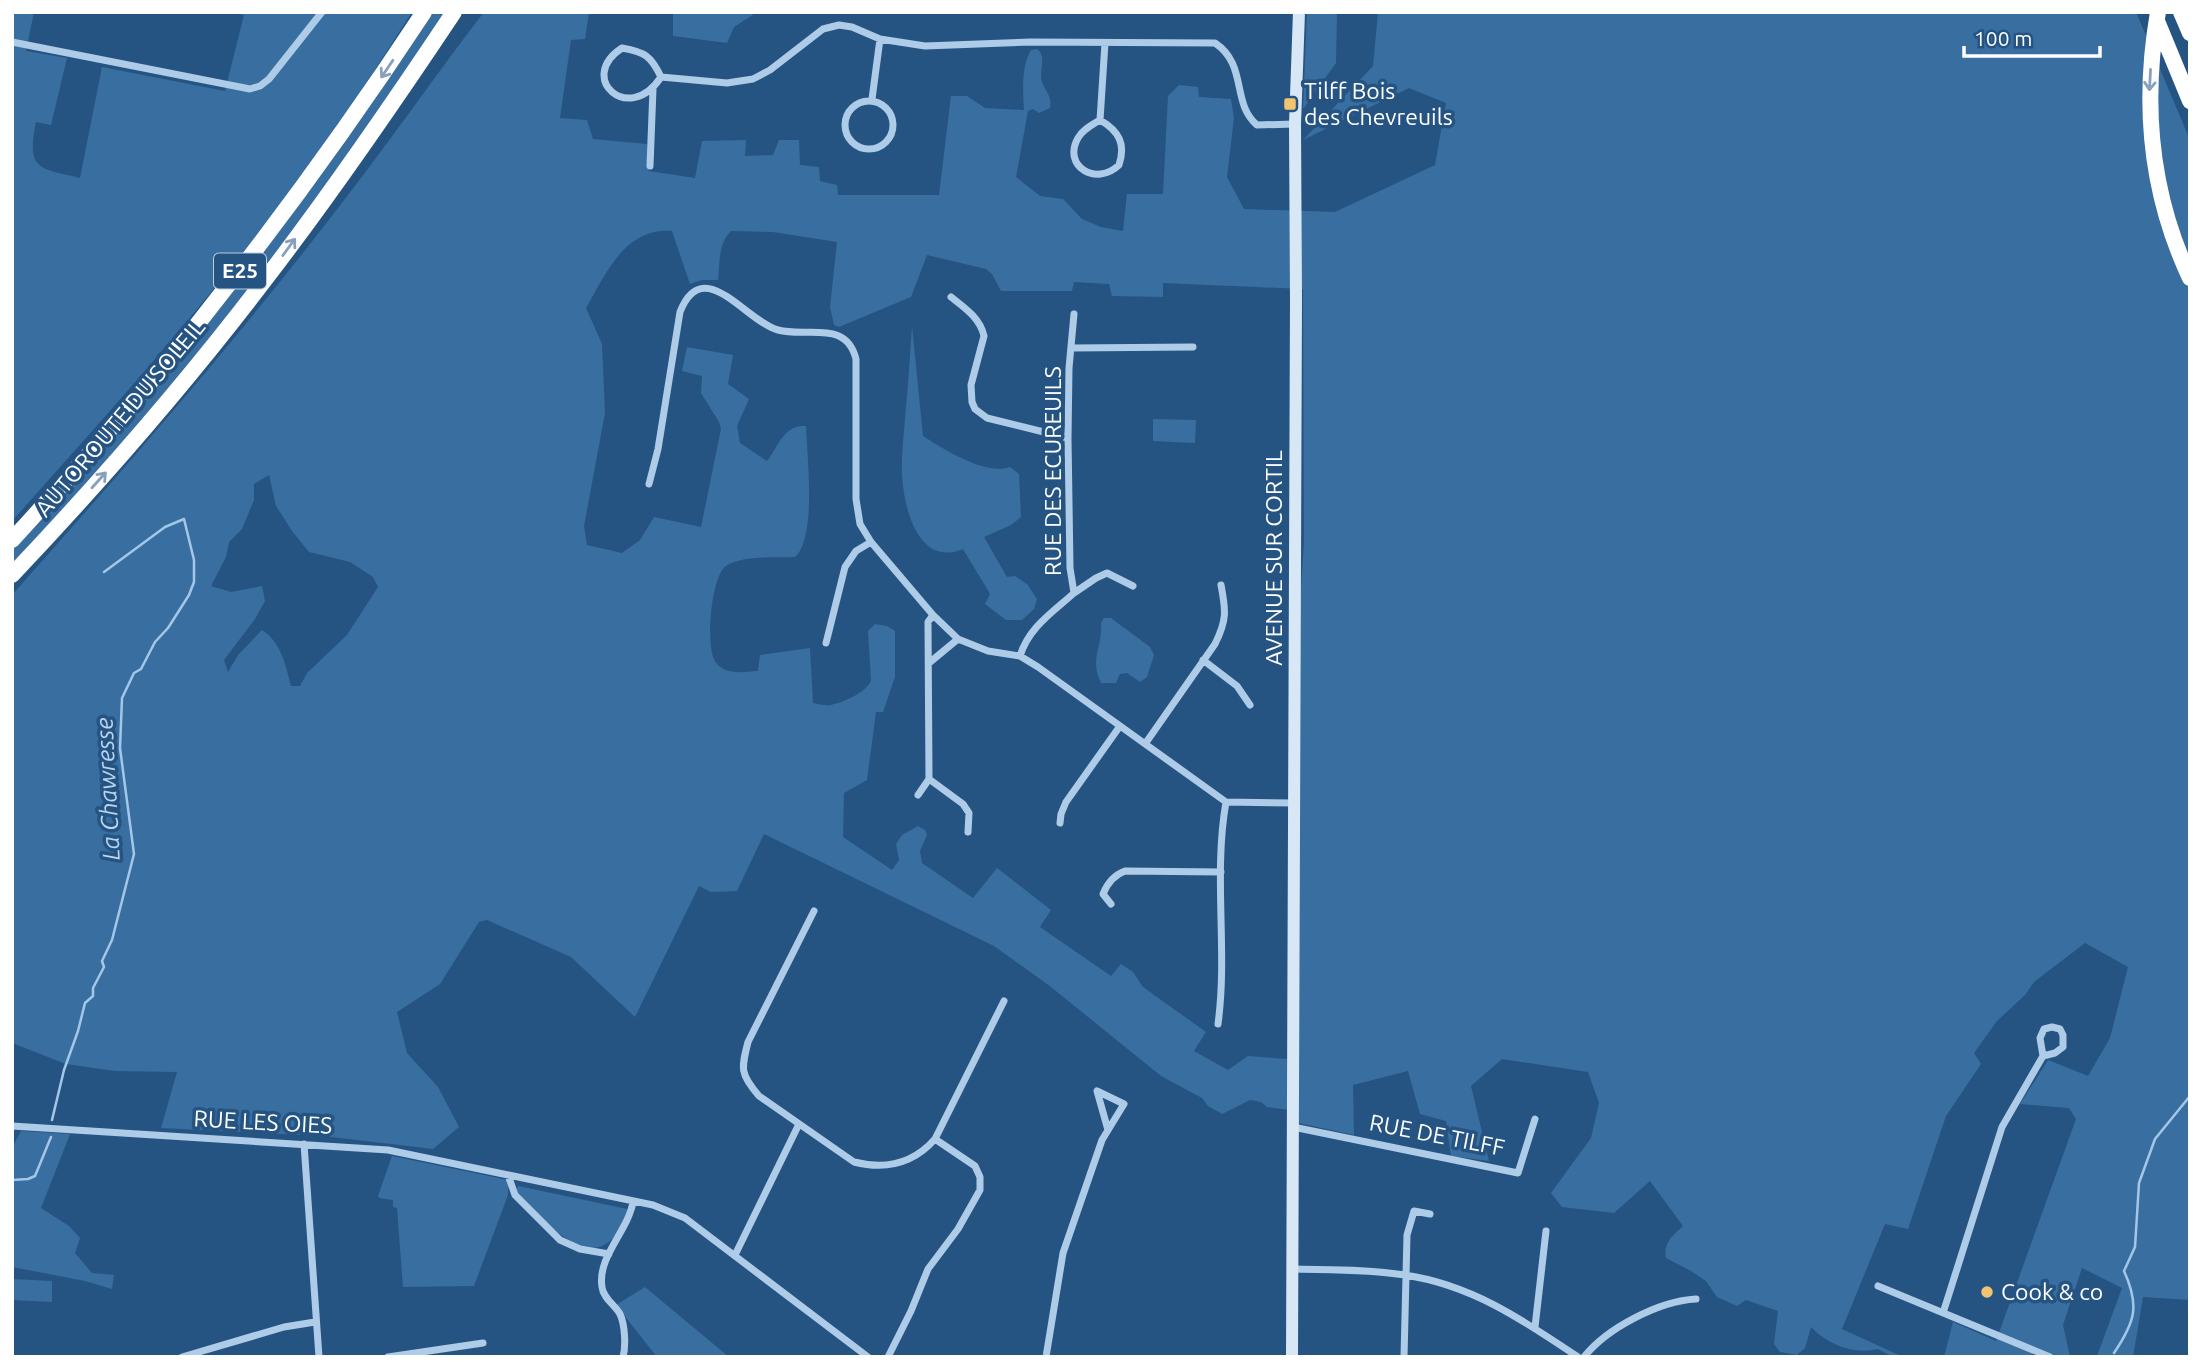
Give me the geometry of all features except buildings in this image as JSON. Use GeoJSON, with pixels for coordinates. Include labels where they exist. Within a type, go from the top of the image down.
{"type":"FeatureCollection","features":[{"type":"Feature","properties":{"kind":"highway","name":"AUTOROUTE DU SOLEIL"},"geometry":{"type":"LineString","coordinates":[[12,540],[147,387],[246,263],[350,122],[424,12]]}},
{"type":"Feature","properties":{"kind":"highway","name":"AUTOROUTE DU SOLEIL"},"geometry":{"type":"LineString","coordinates":[[12,575],[158,412],[267,277],[387,112],[454,12]]}},
{"type":"Feature","properties":{"kind":"highway"},"geometry":{"type":"LineString","coordinates":[[2156,12],[2190,101]]}},
{"type":"Feature","properties":{"kind":"highway"},"geometry":{"type":"LineString","coordinates":[[2156,12],[2150,81],[2152,152],[2169,227],[2190,278]]}},
{"type":"Feature","properties":{"kind":"highway"},"geometry":{"type":"LineString","coordinates":[[2181,12],[2190,33]]}},
{"type":"Feature","properties":{"kind":"main road","name":"AVENUE SUR CORTIL"},"geometry":{"type":"LineString","coordinates":[[1293,1127],[1295,124],[1299,12]]}},
{"type":"Feature","properties":{"kind":"main road"},"geometry":{"type":"LineString","coordinates":[[1292,1357],[1293,1127]]}},
{"type":"Feature","properties":{"kind":"street"},"geometry":{"type":"LineString","coordinates":[[12,42],[250,89],[270,79],[322,12]]}},
{"type":"Feature","properties":{"kind":"street"},"geometry":{"type":"LineString","coordinates":[[661,77],[727,83],[753,79],[770,70],[823,29],[839,25],[852,27],[880,39],[925,46],[982,43],[1215,43],[1227,51],[1236,67],[1247,116],[1257,125],[1295,124]]}},
{"type":"Feature","properties":{"kind":"street"},"geometry":{"type":"LineString","coordinates":[[872,99],[880,39]]}},
{"type":"Feature","properties":{"kind":"street"},"geometry":{"type":"LineString","coordinates":[[1100,120],[1116,133],[1123,149],[1119,166],[1098,176],[1079,166],[1075,149],[1077,138],[1100,120],[1105,43]]}},
{"type":"Feature","properties":{"kind":"street"},"geometry":{"type":"LineString","coordinates":[[622,48],[642,51],[655,64],[661,77],[653,89],[642,96],[624,99],[610,92],[604,80],[605,66],[611,55],[622,48]]}},
{"type":"Feature","properties":{"kind":"street"},"geometry":{"type":"LineString","coordinates":[[650,166],[653,89]]}},
{"type":"Feature","properties":{"kind":"street"},"geometry":{"type":"LineString","coordinates":[[872,99],[889,110],[893,131],[880,147],[870,150],[853,143],[847,135],[845,119],[858,102],[872,99]]}},
{"type":"Feature","properties":{"kind":"street"},"geometry":{"type":"LineString","coordinates":[[649,484],[680,312],[685,299],[692,291],[709,288],[721,291],[762,324],[781,331],[841,336],[850,343],[856,359],[856,499],[860,524],[933,615],[958,639],[972,647],[1020,656],[1226,802],[1294,803]]}},
{"type":"Feature","properties":{"kind":"street"},"geometry":{"type":"LineString","coordinates":[[951,298],[972,313],[984,336],[971,385],[975,409],[988,418],[1069,438]]}},
{"type":"Feature","properties":{"kind":"street","name":"RUE DES ECUREUILS"},"geometry":{"type":"LineString","coordinates":[[1074,314],[1069,368],[1069,438],[1070,568],[1074,593]]}},
{"type":"Feature","properties":{"kind":"street","name":"RUE DES ECUREUILS"},"geometry":{"type":"LineString","coordinates":[[1072,348],[1193,347]]}},
{"type":"Feature","properties":{"kind":"street"},"geometry":{"type":"LineString","coordinates":[[826,643],[845,568],[856,551],[872,542]]}},
{"type":"Feature","properties":{"kind":"street","name":"RUE DES ECUREUILS"},"geometry":{"type":"LineString","coordinates":[[1020,656],[1024,642],[1033,629],[1074,593],[1096,578],[1107,573],[1133,586]]}},
{"type":"Feature","properties":{"kind":"street"},"geometry":{"type":"LineString","coordinates":[[1145,744],[1223,628],[1226,615],[1221,585]]}},
{"type":"Feature","properties":{"kind":"street"},"geometry":{"type":"LineString","coordinates":[[918,795],[929,779],[928,622],[933,615]]}},
{"type":"Feature","properties":{"kind":"street"},"geometry":{"type":"LineString","coordinates":[[929,663],[958,639]]}},
{"type":"Feature","properties":{"kind":"street"},"geometry":{"type":"LineString","coordinates":[[1203,660],[1227,677],[1250,705]]}},
{"type":"Feature","properties":{"kind":"street"},"geometry":{"type":"LineString","coordinates":[[1060,823],[1060,814],[1066,802],[1120,726]]}},
{"type":"Feature","properties":{"kind":"street"},"geometry":{"type":"LineString","coordinates":[[929,779],[964,804],[969,813],[968,832]]}},
{"type":"Feature","properties":{"kind":"street"},"geometry":{"type":"LineString","coordinates":[[1218,1024],[1221,1002],[1221,872],[1226,802]]}},
{"type":"Feature","properties":{"kind":"street"},"geometry":{"type":"LineString","coordinates":[[1111,904],[1103,894],[1105,888],[1118,874],[1125,871],[1221,872]]}},
{"type":"Feature","properties":{"kind":"street"},"geometry":{"type":"LineString","coordinates":[[814,911],[748,1042],[742,1066],[748,1083],[759,1096],[854,1162],[872,1166],[895,1166],[926,1149],[935,1139],[1004,1002]]}},
{"type":"Feature","properties":{"kind":"street"},"geometry":{"type":"LineString","coordinates":[[1943,1313],[2002,1127],[2043,1056]]}},
{"type":"Feature","properties":{"kind":"street"},"geometry":{"type":"LineString","coordinates":[[1046,1357],[1063,1253],[1102,1140],[1124,1104],[1097,1091],[1108,1130]]}},
{"type":"Feature","properties":{"kind":"street","name":"RUE DE TILFF"},"geometry":{"type":"LineString","coordinates":[[1293,1127],[1518,1172],[1535,1119]]}},
{"type":"Feature","properties":{"kind":"street"},"geometry":{"type":"LineString","coordinates":[[735,1255],[799,1124]]}},
{"type":"Feature","properties":{"kind":"street","name":"RUE LES OIES"},"geometry":{"type":"LineString","coordinates":[[12,1126],[389,1151],[653,1205],[685,1218],[868,1357]]}},
{"type":"Feature","properties":{"kind":"street"},"geometry":{"type":"LineString","coordinates":[[888,1357],[928,1269],[958,1230],[979,1190],[980,1177],[975,1166],[935,1139]]}},
{"type":"Feature","properties":{"kind":"street"},"geometry":{"type":"LineString","coordinates":[[304,1144],[319,1357]]}},
{"type":"Feature","properties":{"kind":"street"},"geometry":{"type":"LineString","coordinates":[[508,1175],[515,1195],[560,1240],[580,1249],[609,1254]]}},
{"type":"Feature","properties":{"kind":"street"},"geometry":{"type":"LineString","coordinates":[[623,1357],[625,1345],[621,1316],[602,1289],[603,1272],[609,1254],[631,1212],[633,1202]]}},
{"type":"Feature","properties":{"kind":"street"},"geometry":{"type":"LineString","coordinates":[[1404,1357],[1407,1235],[1414,1211],[1430,1214]]}},
{"type":"Feature","properties":{"kind":"street"},"geometry":{"type":"LineString","coordinates":[[1535,1327],[1546,1231]]}},
{"type":"Feature","properties":{"kind":"street"},"geometry":{"type":"LineString","coordinates":[[1292,1269],[1406,1275],[1464,1291],[1535,1327],[1578,1357]]}},
{"type":"Feature","properties":{"kind":"street"},"geometry":{"type":"LineString","coordinates":[[1878,1286],[2050,1357]]}},
{"type":"Feature","properties":{"kind":"street"},"geometry":{"type":"LineString","coordinates":[[1584,1357],[1595,1342],[1617,1329],[1675,1301],[1696,1299]]}},
{"type":"Feature","properties":{"kind":"street"},"geometry":{"type":"LineString","coordinates":[[182,1357],[284,1327],[315,1322]]}},
{"type":"Feature","properties":{"kind":"street"},"geometry":{"type":"LineString","coordinates":[[388,1357],[455,1353],[483,1343]]}},
{"type":"Feature","properties":{"kind":"shaded area"},"geometry":{"type":"Polygon","coordinates":[[[12,12],[34,12],[26,51],[67,58],[51,125],[36,122],[33,138],[35,159],[45,169],[80,178],[102,67],[225,91],[244,15],[231,12],[412,12],[341,121],[264,226],[172,339],[12,521],[12,12]]]}},
{"type":"Feature","properties":{"kind":"shaded area"},"geometry":{"type":"Polygon","coordinates":[[[432,12],[447,12],[331,180],[196,359],[12,568],[12,549],[26,535],[432,12]]]}},
{"type":"Feature","properties":{"kind":"shaded area"},"geometry":{"type":"Polygon","coordinates":[[[484,12],[589,12],[585,39],[571,40],[560,118],[587,120],[593,139],[647,144],[649,171],[695,178],[702,141],[746,140],[745,156],[773,155],[779,140],[799,140],[800,165],[819,167],[820,181],[837,185],[838,195],[939,195],[951,96],[967,96],[985,108],[1024,110],[1023,79],[1026,64],[1031,50],[1037,49],[1042,56],[1041,78],[1049,97],[1050,108],[1039,113],[1033,109],[1028,111],[1016,177],[1040,196],[1063,199],[1082,219],[1101,227],[1123,231],[1127,194],[1163,194],[1168,96],[1179,85],[1198,87],[1199,97],[1231,99],[1234,118],[1227,177],[1244,209],[1335,212],[1435,165],[1446,103],[1409,88],[1303,140],[1373,66],[1378,12],[2136,12],[2190,140],[2190,1300],[2143,1297],[2133,1357],[2097,1356],[2122,1288],[2082,1268],[2063,1325],[2070,1357],[2049,1355],[2035,1348],[2031,1357],[1944,1357],[1953,1322],[1996,1341],[2076,1119],[2069,1108],[2020,1104],[2048,1060],[2088,1076],[2110,1038],[2128,967],[2085,943],[2034,982],[2025,995],[1997,1021],[1974,1053],[1981,1064],[1946,1116],[1908,1229],[1885,1224],[1842,1329],[1903,1357],[1893,1357],[1878,1349],[1860,1351],[1842,1347],[1825,1339],[1811,1327],[1805,1348],[1797,1355],[1780,1352],[1774,1344],[1778,1311],[1746,1300],[1737,1306],[1717,1297],[1706,1281],[1666,1258],[1667,1244],[1683,1226],[1650,1181],[1614,1213],[1562,1207],[1551,1193],[1591,1138],[1599,1103],[1588,1072],[1502,1059],[1471,1086],[1489,1161],[1451,1156],[1446,1121],[1420,1114],[1408,1071],[1353,1085],[1354,1135],[1299,1123],[1299,620],[1304,542],[1303,289],[1163,283],[1163,297],[1112,296],[1109,284],[1074,282],[1072,291],[1001,291],[992,274],[986,269],[927,255],[911,297],[839,327],[834,325],[830,307],[837,242],[773,232],[731,231],[722,247],[718,280],[702,280],[690,284],[672,231],[656,232],[629,245],[610,268],[586,308],[602,344],[605,413],[584,526],[587,545],[622,553],[640,540],[654,517],[701,527],[721,429],[701,393],[702,376],[682,371],[687,347],[733,355],[728,384],[749,399],[737,426],[740,443],[767,461],[787,433],[798,426],[806,426],[809,495],[802,547],[795,557],[750,559],[726,566],[716,583],[713,598],[711,645],[717,664],[721,668],[736,672],[758,671],[760,655],[810,648],[813,703],[829,705],[854,696],[871,681],[868,631],[875,624],[895,631],[895,677],[883,712],[876,712],[867,780],[844,793],[843,837],[892,870],[899,860],[896,844],[902,835],[918,826],[925,830],[927,835],[920,851],[922,863],[973,898],[997,868],[1051,910],[1040,927],[1111,976],[1121,964],[1133,972],[1143,987],[1206,1032],[1194,1051],[1228,1070],[1248,1056],[1287,1059],[1290,1110],[1267,1107],[1261,1102],[1250,1100],[1222,1114],[1208,1106],[1202,1098],[1161,1076],[1051,987],[994,946],[764,834],[737,891],[711,892],[699,886],[635,1017],[571,957],[487,920],[479,922],[440,984],[397,1012],[407,1053],[438,1087],[459,1127],[433,1149],[323,1136],[161,1128],[177,1072],[115,1071],[66,1064],[12,1043],[12,595],[137,453],[299,258],[484,12]],[[269,475],[254,484],[254,500],[242,529],[229,542],[226,557],[211,586],[231,592],[262,586],[265,601],[224,660],[228,672],[238,655],[262,630],[278,648],[291,686],[300,686],[307,673],[347,635],[378,587],[373,577],[350,562],[309,552],[276,506],[269,475]]]}},
{"type":"Feature","properties":{"kind":"shaded area"},"geometry":{"type":"Polygon","coordinates":[[[673,12],[757,12],[734,27],[727,43],[673,36],[673,12]]]}},
{"type":"Feature","properties":{"kind":"shaded area"},"geometry":{"type":"Polygon","coordinates":[[[1307,12],[1337,12],[1336,63],[1303,109],[1307,12]]]}},
{"type":"Feature","properties":{"kind":"shaded area"},"geometry":{"type":"Polygon","coordinates":[[[912,326],[923,436],[977,465],[1000,469],[1010,467],[1019,474],[1021,517],[1011,525],[984,537],[1007,577],[1015,576],[1027,584],[1037,599],[1034,609],[1022,620],[1006,620],[985,604],[990,594],[963,549],[948,553],[935,550],[924,542],[910,517],[903,486],[902,452],[912,326]]]}},
{"type":"Feature","properties":{"kind":"shaded area"},"geometry":{"type":"Polygon","coordinates":[[[1153,419],[1196,420],[1195,443],[1153,441],[1153,419]]]}},
{"type":"Feature","properties":{"kind":"shaded area"},"geometry":{"type":"Polygon","coordinates":[[[1104,618],[1111,618],[1150,647],[1154,655],[1147,677],[1140,682],[1127,673],[1120,674],[1116,683],[1101,683],[1096,660],[1104,618]]]}},
{"type":"Feature","properties":{"kind":"shaded area"},"geometry":{"type":"Polygon","coordinates":[[[21,1131],[70,1134],[41,1208],[69,1226],[80,1238],[75,1253],[92,1273],[114,1275],[112,1289],[12,1267],[12,1148],[21,1131]]]}},
{"type":"Feature","properties":{"kind":"shaded area"},"geometry":{"type":"Polygon","coordinates":[[[392,1156],[508,1180],[508,1195],[474,1286],[403,1287],[397,1208],[393,1207],[393,1200],[378,1196],[392,1156]]]}},
{"type":"Feature","properties":{"kind":"shaded area"},"geometry":{"type":"Polygon","coordinates":[[[518,1186],[627,1209],[627,1213],[610,1241],[598,1247],[585,1247],[572,1242],[547,1223],[516,1192],[518,1186]]]}},
{"type":"Feature","properties":{"kind":"shaded area"},"geometry":{"type":"Polygon","coordinates":[[[12,1279],[52,1281],[52,1302],[12,1300],[12,1279]]]}},
{"type":"Feature","properties":{"kind":"shaded area"},"geometry":{"type":"Polygon","coordinates":[[[645,1287],[729,1357],[657,1357],[616,1305],[645,1287]]]}},
{"type":"Feature","properties":{"kind":"waterway","name":"La Chawresse"},"geometry":{"type":"LineString","coordinates":[[52,1120],[85,1003],[93,996],[93,988],[104,967],[102,961],[112,940],[134,854],[120,748],[122,698],[134,673],[141,669],[155,642],[168,628],[189,595],[194,582],[194,560],[184,519],[165,527],[104,572]]}},
{"type":"Feature","properties":{"kind":"waterway"},"geometry":{"type":"LineString","coordinates":[[2114,1353],[2127,1332],[2133,1314],[2132,1294],[2124,1271],[2135,1247],[2139,1183],[2155,1139],[2190,1096]]}},
{"type":"Feature","properties":{"kind":"waterway"},"geometry":{"type":"LineString","coordinates":[[12,1180],[35,1176],[51,1137]]}},
{"type":"Feature","properties":{"kind":"place","name":"Tilff Bois des Chevreuils"},"geometry":{"type":"Point","coordinates":[1290,104]}},
{"type":"Feature","properties":{"kind":"place","name":"Cook & co"},"geometry":{"type":"Point","coordinates":[1987,1292]}}]}
